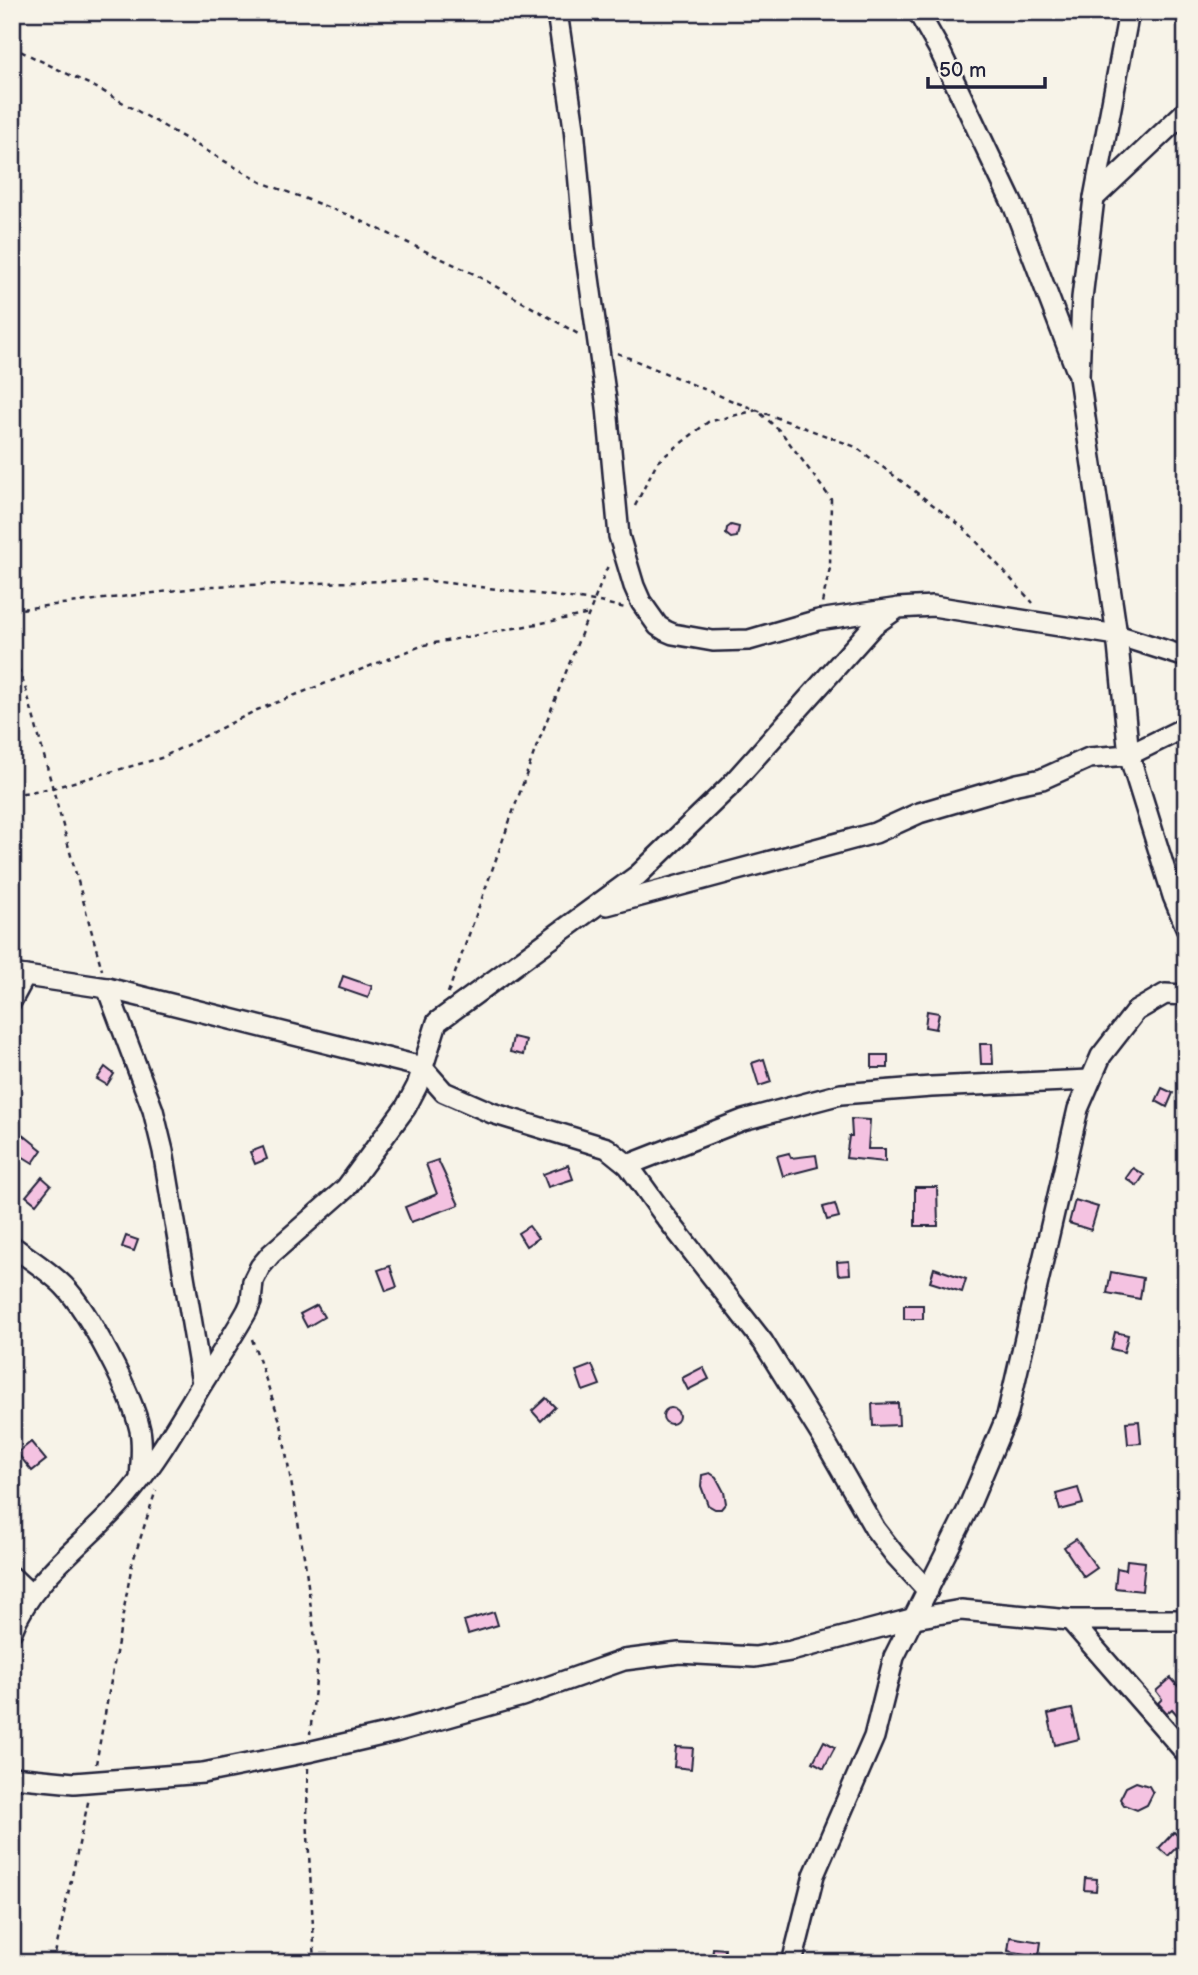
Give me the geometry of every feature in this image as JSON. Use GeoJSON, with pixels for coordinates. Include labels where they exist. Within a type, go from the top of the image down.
{"type":"FeatureCollection","features":[{"type":"Feature","properties":{"kind":"street"},"geometry":{"type":"LineString","coordinates":[[557,12],[574,128],[585,249],[599,345],[620,536],[634,586],[641,602],[658,626],[673,634],[692,638],[733,640],[766,636],[818,620],[898,608],[933,606],[1117,635],[1186,657]]}},
{"type":"Feature","properties":{"kind":"street"},"geometry":{"type":"LineString","coordinates":[[918,12],[939,49],[1014,207],[1079,377]]}},
{"type":"Feature","properties":{"kind":"street"},"geometry":{"type":"LineString","coordinates":[[1129,12],[1094,198],[1082,298],[1079,377],[1117,635],[1129,755],[1173,895],[1186,927]]}},
{"type":"Feature","properties":{"kind":"street"},"geometry":{"type":"LineString","coordinates":[[1094,198],[1186,111]]}},
{"type":"Feature","properties":{"kind":"street"},"geometry":{"type":"LineString","coordinates":[[12,1631],[19,1613],[32,1595],[150,1479],[202,1383],[244,1316],[251,1302],[253,1281],[260,1267],[271,1254],[346,1188],[407,1107],[417,1086],[437,1022],[638,875],[729,787],[868,630],[898,608]]}},
{"type":"Feature","properties":{"kind":"street"},"geometry":{"type":"LineString","coordinates":[[592,909],[874,833],[919,813],[1042,779],[1089,758],[1129,755],[1186,727]]}},
{"type":"Feature","properties":{"kind":"street"},"geometry":{"type":"LineString","coordinates":[[12,1000],[18,975],[107,988],[422,1067],[444,1091],[492,1112],[607,1148],[628,1165],[763,1342],[823,1438],[875,1529],[928,1591]]}},
{"type":"Feature","properties":{"kind":"street"},"geometry":{"type":"LineString","coordinates":[[107,988],[153,1110],[163,1151],[202,1383]]}},
{"type":"Feature","properties":{"kind":"street"},"geometry":{"type":"LineString","coordinates":[[792,1963],[814,1875],[874,1737],[894,1657],[967,1511],[1007,1416],[1078,1109],[1101,1056],[1136,1011],[1164,994],[1186,995]]}},
{"type":"Feature","properties":{"kind":"street"},"geometry":{"type":"LineString","coordinates":[[628,1165],[743,1119],[841,1094],[1090,1080]]}},
{"type":"Feature","properties":{"kind":"street"},"geometry":{"type":"LineString","coordinates":[[12,1246],[64,1287],[84,1313],[130,1402],[140,1431],[150,1479]]}},
{"type":"Feature","properties":{"kind":"street"},"geometry":{"type":"LineString","coordinates":[[12,1577],[32,1595]]}},
{"type":"Feature","properties":{"kind":"street"},"geometry":{"type":"LineString","coordinates":[[12,1777],[60,1783],[203,1773],[395,1732],[522,1696],[624,1660],[679,1653],[755,1657],[791,1651],[915,1618],[961,1610],[1070,1620],[1186,1618]]}},
{"type":"Feature","properties":{"kind":"street"},"geometry":{"type":"LineString","coordinates":[[1070,1620],[1186,1753]]}},
{"type":"Feature","properties":{"kind":"path"},"geometry":{"type":"LineString","coordinates":[[12,47],[101,90],[261,182],[351,216],[474,274],[599,345],[757,410],[856,447],[964,528],[1052,623]]}},
{"type":"Feature","properties":{"kind":"path"},"geometry":{"type":"LineString","coordinates":[[632,511],[657,462],[708,422],[757,410]]}},
{"type":"Feature","properties":{"kind":"path"},"geometry":{"type":"LineString","coordinates":[[757,410],[782,433],[831,499],[830,568],[818,620]]}},
{"type":"Feature","properties":{"kind":"path"},"geometry":{"type":"LineString","coordinates":[[446,996],[534,753],[610,562]]}},
{"type":"Feature","properties":{"kind":"path"},"geometry":{"type":"LineString","coordinates":[[12,610],[212,586],[423,580],[595,601],[627,609]]}},
{"type":"Feature","properties":{"kind":"path"},"geometry":{"type":"LineString","coordinates":[[12,795],[52,788],[161,758],[257,710],[424,645],[590,614]]}},
{"type":"Feature","properties":{"kind":"path"},"geometry":{"type":"LineString","coordinates":[[12,650],[27,693],[107,988]]}},
{"type":"Feature","properties":{"kind":"path"},"geometry":{"type":"LineString","coordinates":[[244,1316],[281,1424],[305,1562],[318,1662],[308,1752],[307,1817],[315,1963]]}},
{"type":"Feature","properties":{"kind":"path"},"geometry":{"type":"LineString","coordinates":[[53,1963],[93,1782],[150,1479]]}},
{"type":"Feature","properties":{"kind":"building"},"geometry":{"type":"Polygon","coordinates":[[[731,525],[739,527],[737,537],[731,538],[726,534],[731,525]]]}},
{"type":"Feature","properties":{"kind":"building"},"geometry":{"type":"Polygon","coordinates":[[[343,976],[372,986],[368,998],[339,988],[343,976]]]}},
{"type":"Feature","properties":{"kind":"building"},"geometry":{"type":"Polygon","coordinates":[[[927,1011],[939,1013],[936,1029],[925,1027],[927,1011]]]}},
{"type":"Feature","properties":{"kind":"building"},"geometry":{"type":"Polygon","coordinates":[[[513,1037],[526,1040],[523,1055],[510,1052],[513,1037]]]}},
{"type":"Feature","properties":{"kind":"building"},"geometry":{"type":"Polygon","coordinates":[[[980,1044],[992,1044],[993,1064],[981,1064],[980,1044]]]}},
{"type":"Feature","properties":{"kind":"building"},"geometry":{"type":"Polygon","coordinates":[[[872,1055],[888,1055],[888,1068],[872,1068],[872,1055]]]}},
{"type":"Feature","properties":{"kind":"building"},"geometry":{"type":"Polygon","coordinates":[[[764,1059],[771,1082],[759,1086],[752,1063],[764,1059]]]}},
{"type":"Feature","properties":{"kind":"building"},"geometry":{"type":"Polygon","coordinates":[[[105,1067],[114,1074],[107,1085],[97,1079],[105,1067]]]}},
{"type":"Feature","properties":{"kind":"building"},"geometry":{"type":"Polygon","coordinates":[[[1162,1088],[1173,1093],[1167,1107],[1156,1101],[1162,1088]]]}},
{"type":"Feature","properties":{"kind":"building"},"geometry":{"type":"Polygon","coordinates":[[[851,1119],[870,1120],[868,1149],[885,1149],[885,1162],[846,1158],[849,1136],[852,1136],[851,1119]]]}},
{"type":"Feature","properties":{"kind":"building"},"geometry":{"type":"Polygon","coordinates":[[[12,1132],[19,1137],[21,1133],[42,1150],[33,1163],[12,1150],[12,1132]]]}},
{"type":"Feature","properties":{"kind":"building"},"geometry":{"type":"Polygon","coordinates":[[[263,1147],[267,1159],[255,1164],[250,1152],[263,1147]]]}},
{"type":"Feature","properties":{"kind":"building"},"geometry":{"type":"Polygon","coordinates":[[[789,1153],[791,1158],[816,1155],[818,1167],[783,1176],[777,1156],[789,1153]]]}},
{"type":"Feature","properties":{"kind":"building"},"geometry":{"type":"Polygon","coordinates":[[[438,1160],[459,1205],[411,1222],[405,1207],[437,1194],[426,1164],[438,1160]]]}},
{"type":"Feature","properties":{"kind":"building"},"geometry":{"type":"Polygon","coordinates":[[[568,1165],[573,1179],[548,1187],[543,1174],[568,1165]]]}},
{"type":"Feature","properties":{"kind":"building"},"geometry":{"type":"Polygon","coordinates":[[[1133,1168],[1144,1175],[1137,1186],[1126,1178],[1133,1168]]]}},
{"type":"Feature","properties":{"kind":"building"},"geometry":{"type":"Polygon","coordinates":[[[42,1177],[51,1185],[36,1204],[26,1196],[42,1177]]]}},
{"type":"Feature","properties":{"kind":"building"},"geometry":{"type":"Polygon","coordinates":[[[915,1187],[937,1187],[938,1226],[915,1226],[915,1187]]]}},
{"type":"Feature","properties":{"kind":"building"},"geometry":{"type":"Polygon","coordinates":[[[1075,1200],[1098,1207],[1091,1230],[1069,1223],[1075,1200]]]}},
{"type":"Feature","properties":{"kind":"building"},"geometry":{"type":"Polygon","coordinates":[[[835,1204],[839,1217],[827,1220],[823,1207],[835,1204]]]}},
{"type":"Feature","properties":{"kind":"building"},"geometry":{"type":"Polygon","coordinates":[[[529,1226],[538,1238],[526,1246],[518,1233],[529,1226]]]}},
{"type":"Feature","properties":{"kind":"building"},"geometry":{"type":"Polygon","coordinates":[[[126,1236],[138,1240],[134,1251],[122,1247],[126,1236]]]}},
{"type":"Feature","properties":{"kind":"building"},"geometry":{"type":"Polygon","coordinates":[[[849,1261],[850,1274],[838,1275],[837,1262],[849,1261]]]}},
{"type":"Feature","properties":{"kind":"building"},"geometry":{"type":"Polygon","coordinates":[[[390,1266],[397,1287],[386,1291],[378,1270],[390,1266]]]}},
{"type":"Feature","properties":{"kind":"building"},"geometry":{"type":"Polygon","coordinates":[[[934,1268],[966,1279],[962,1292],[930,1282],[934,1268]]]}},
{"type":"Feature","properties":{"kind":"building"},"geometry":{"type":"Polygon","coordinates":[[[1111,1272],[1143,1278],[1140,1299],[1107,1293],[1111,1272]]]}},
{"type":"Feature","properties":{"kind":"building"},"geometry":{"type":"Polygon","coordinates":[[[317,1305],[324,1317],[307,1327],[300,1314],[317,1305]]]}},
{"type":"Feature","properties":{"kind":"building"},"geometry":{"type":"Polygon","coordinates":[[[904,1305],[923,1305],[923,1319],[904,1319],[904,1305]]]}},
{"type":"Feature","properties":{"kind":"building"},"geometry":{"type":"Polygon","coordinates":[[[1115,1332],[1128,1335],[1124,1352],[1111,1349],[1115,1332]]]}},
{"type":"Feature","properties":{"kind":"building"},"geometry":{"type":"Polygon","coordinates":[[[592,1365],[600,1385],[583,1391],[576,1371],[592,1365]]]}},
{"type":"Feature","properties":{"kind":"building"},"geometry":{"type":"Polygon","coordinates":[[[703,1367],[709,1379],[688,1390],[682,1378],[703,1367]]]}},
{"type":"Feature","properties":{"kind":"building"},"geometry":{"type":"Polygon","coordinates":[[[546,1398],[555,1407],[541,1421],[532,1411],[546,1398]]]}},
{"type":"Feature","properties":{"kind":"building"},"geometry":{"type":"Polygon","coordinates":[[[898,1403],[899,1425],[873,1426],[872,1404],[898,1403]]]}},
{"type":"Feature","properties":{"kind":"building"},"geometry":{"type":"Polygon","coordinates":[[[671,1408],[679,1416],[671,1424],[663,1416],[671,1408]]]}},
{"type":"Feature","properties":{"kind":"building"},"geometry":{"type":"Polygon","coordinates":[[[1139,1421],[1141,1443],[1128,1444],[1126,1422],[1139,1421]]]}},
{"type":"Feature","properties":{"kind":"building"},"geometry":{"type":"Polygon","coordinates":[[[31,1442],[46,1460],[32,1471],[17,1453],[31,1442]]]}},
{"type":"Feature","properties":{"kind":"building"},"geometry":{"type":"Polygon","coordinates":[[[710,1473],[716,1477],[724,1492],[726,1503],[721,1509],[708,1505],[701,1486],[702,1475],[710,1473]]]}},
{"type":"Feature","properties":{"kind":"building"},"geometry":{"type":"Polygon","coordinates":[[[1078,1488],[1083,1504],[1060,1510],[1056,1494],[1078,1488]]]}},
{"type":"Feature","properties":{"kind":"building"},"geometry":{"type":"Polygon","coordinates":[[[1076,1539],[1097,1568],[1084,1577],[1064,1547],[1076,1539]]]}},
{"type":"Feature","properties":{"kind":"building"},"geometry":{"type":"Polygon","coordinates":[[[1127,1560],[1145,1562],[1142,1591],[1115,1588],[1117,1568],[1126,1570],[1127,1560]]]}},
{"type":"Feature","properties":{"kind":"building"},"geometry":{"type":"Polygon","coordinates":[[[494,1612],[498,1625],[468,1634],[464,1621],[494,1612]]]}},
{"type":"Feature","properties":{"kind":"building"},"geometry":{"type":"Polygon","coordinates":[[[1171,1678],[1186,1695],[1186,1711],[1179,1717],[1172,1709],[1167,1713],[1158,1703],[1162,1699],[1156,1691],[1171,1678]]]}},
{"type":"Feature","properties":{"kind":"building"},"geometry":{"type":"Polygon","coordinates":[[[1072,1709],[1079,1739],[1055,1745],[1048,1714],[1072,1709]]]}},
{"type":"Feature","properties":{"kind":"building"},"geometry":{"type":"Polygon","coordinates":[[[824,1741],[835,1747],[824,1768],[813,1762],[824,1741]]]}},
{"type":"Feature","properties":{"kind":"building"},"geometry":{"type":"Polygon","coordinates":[[[676,1747],[693,1748],[691,1769],[674,1767],[676,1747]]]}},
{"type":"Feature","properties":{"kind":"building"},"geometry":{"type":"Polygon","coordinates":[[[1136,1782],[1149,1786],[1153,1793],[1147,1805],[1137,1810],[1124,1805],[1120,1799],[1126,1787],[1136,1782]]]}},
{"type":"Feature","properties":{"kind":"building"},"geometry":{"type":"Polygon","coordinates":[[[1174,1832],[1183,1841],[1168,1856],[1159,1848],[1174,1832]]]}},
{"type":"Feature","properties":{"kind":"building"},"geometry":{"type":"Polygon","coordinates":[[[1085,1878],[1097,1879],[1096,1891],[1084,1890],[1085,1878]]]}},
{"type":"Feature","properties":{"kind":"building"},"geometry":{"type":"Polygon","coordinates":[[[1010,1937],[1041,1942],[1039,1956],[1008,1951],[1010,1937]]]}},
{"type":"Feature","properties":{"kind":"building"},"geometry":{"type":"Polygon","coordinates":[[[713,1948],[725,1949],[724,1962],[712,1961],[713,1948]]]}}]}
